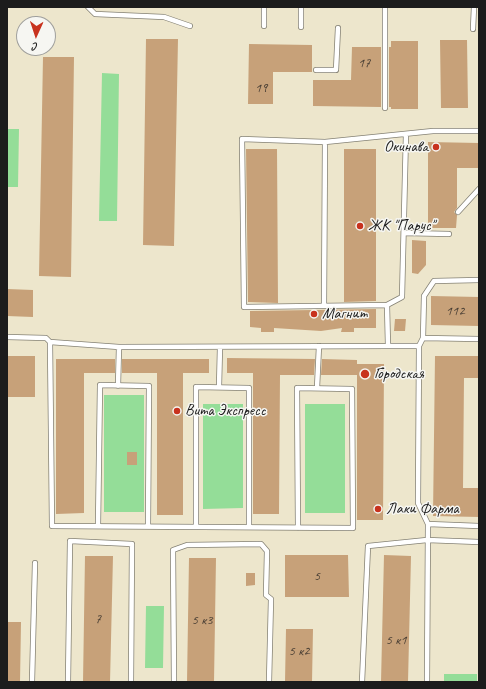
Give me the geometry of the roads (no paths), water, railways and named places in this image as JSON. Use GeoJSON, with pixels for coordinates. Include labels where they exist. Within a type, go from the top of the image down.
{"type":"FeatureCollection","features":[{"type":"Feature","properties":{"kind":"lane"},"geometry":{"type":"LineString","coordinates":[[88,7],[95,14],[164,17],[190,26]]}},
{"type":"Feature","properties":{"kind":"lane"},"geometry":{"type":"LineString","coordinates":[[264,7],[264,26]]}},
{"type":"Feature","properties":{"kind":"lane"},"geometry":{"type":"LineString","coordinates":[[301,7],[301,27]]}},
{"type":"Feature","properties":{"kind":"lane"},"geometry":{"type":"LineString","coordinates":[[384,7],[385,108]]}},
{"type":"Feature","properties":{"kind":"lane"},"geometry":{"type":"LineString","coordinates":[[473,29],[474,7]]}},
{"type":"Feature","properties":{"kind":"lane"},"geometry":{"type":"LineString","coordinates":[[316,70],[336,70],[338,28]]}},
{"type":"Feature","properties":{"kind":"lane"},"geometry":{"type":"LineString","coordinates":[[406,134],[402,297],[387,305],[244,307],[242,139],[325,142],[434,131],[479,131]]}},
{"type":"Feature","properties":{"kind":"lane"},"geometry":{"type":"LineString","coordinates":[[324,306],[325,142]]}},
{"type":"Feature","properties":{"kind":"lane"},"geometry":{"type":"LineString","coordinates":[[458,212],[479,189]]}},
{"type":"Feature","properties":{"kind":"lane"},"geometry":{"type":"LineString","coordinates":[[404,233],[449,234]]}},
{"type":"Feature","properties":{"kind":"lane"},"geometry":{"type":"LineString","coordinates":[[427,682],[428,524],[418,503],[419,346],[423,338],[424,296],[434,281],[479,280]]}},
{"type":"Feature","properties":{"kind":"lane"},"geometry":{"type":"LineString","coordinates":[[387,305],[388,346]]}},
{"type":"Feature","properties":{"kind":"lane"},"geometry":{"type":"LineString","coordinates":[[7,337],[46,338],[50,342],[119,347],[419,346]]}},
{"type":"Feature","properties":{"kind":"lane"},"geometry":{"type":"LineString","coordinates":[[423,338],[479,339]]}},
{"type":"Feature","properties":{"kind":"lane"},"geometry":{"type":"LineString","coordinates":[[50,342],[52,526],[148,526],[298,528],[354,528],[352,389],[297,388],[298,528]]}},
{"type":"Feature","properties":{"kind":"lane"},"geometry":{"type":"LineString","coordinates":[[317,388],[319,346]]}},
{"type":"Feature","properties":{"kind":"lane"},"geometry":{"type":"LineString","coordinates":[[118,386],[119,347]]}},
{"type":"Feature","properties":{"kind":"lane"},"geometry":{"type":"LineString","coordinates":[[219,387],[220,347]]}},
{"type":"Feature","properties":{"kind":"lane"},"geometry":{"type":"LineString","coordinates":[[98,526],[100,385],[149,386],[148,526]]}},
{"type":"Feature","properties":{"kind":"lane"},"geometry":{"type":"LineString","coordinates":[[196,527],[196,387],[249,388],[249,527]]}},
{"type":"Feature","properties":{"kind":"lane"},"geometry":{"type":"LineString","coordinates":[[428,524],[479,526]]}},
{"type":"Feature","properties":{"kind":"lane"},"geometry":{"type":"LineString","coordinates":[[362,682],[368,546],[427,540],[479,542]]}},
{"type":"Feature","properties":{"kind":"lane"},"geometry":{"type":"LineString","coordinates":[[68,682],[70,542],[132,544],[130,682]]}},
{"type":"Feature","properties":{"kind":"lane"},"geometry":{"type":"LineString","coordinates":[[174,682],[173,550],[187,546],[257,544],[261,544],[267,551],[266,595],[270,598],[269,682]]}},
{"type":"Feature","properties":{"kind":"lane"},"geometry":{"type":"LineString","coordinates":[[32,682],[35,562]]}},
{"type":"Feature","properties":{"kind":"place","name":"Окинава"},"geometry":{"type":"Point","coordinates":[436,147]}},
{"type":"Feature","properties":{"kind":"place","name":"ЖК \"Парус\""},"geometry":{"type":"Point","coordinates":[360,226]}},
{"type":"Feature","properties":{"kind":"place","name":"Магнит"},"geometry":{"type":"Point","coordinates":[314,314]}},
{"type":"Feature","properties":{"kind":"place","name":"Городская"},"geometry":{"type":"Point","coordinates":[365,374]}},
{"type":"Feature","properties":{"kind":"place","name":"Вита Экспресс"},"geometry":{"type":"Point","coordinates":[177,411]}},
{"type":"Feature","properties":{"kind":"place","name":"Лаки Фарма"},"geometry":{"type":"Point","coordinates":[378,509]}}]}
